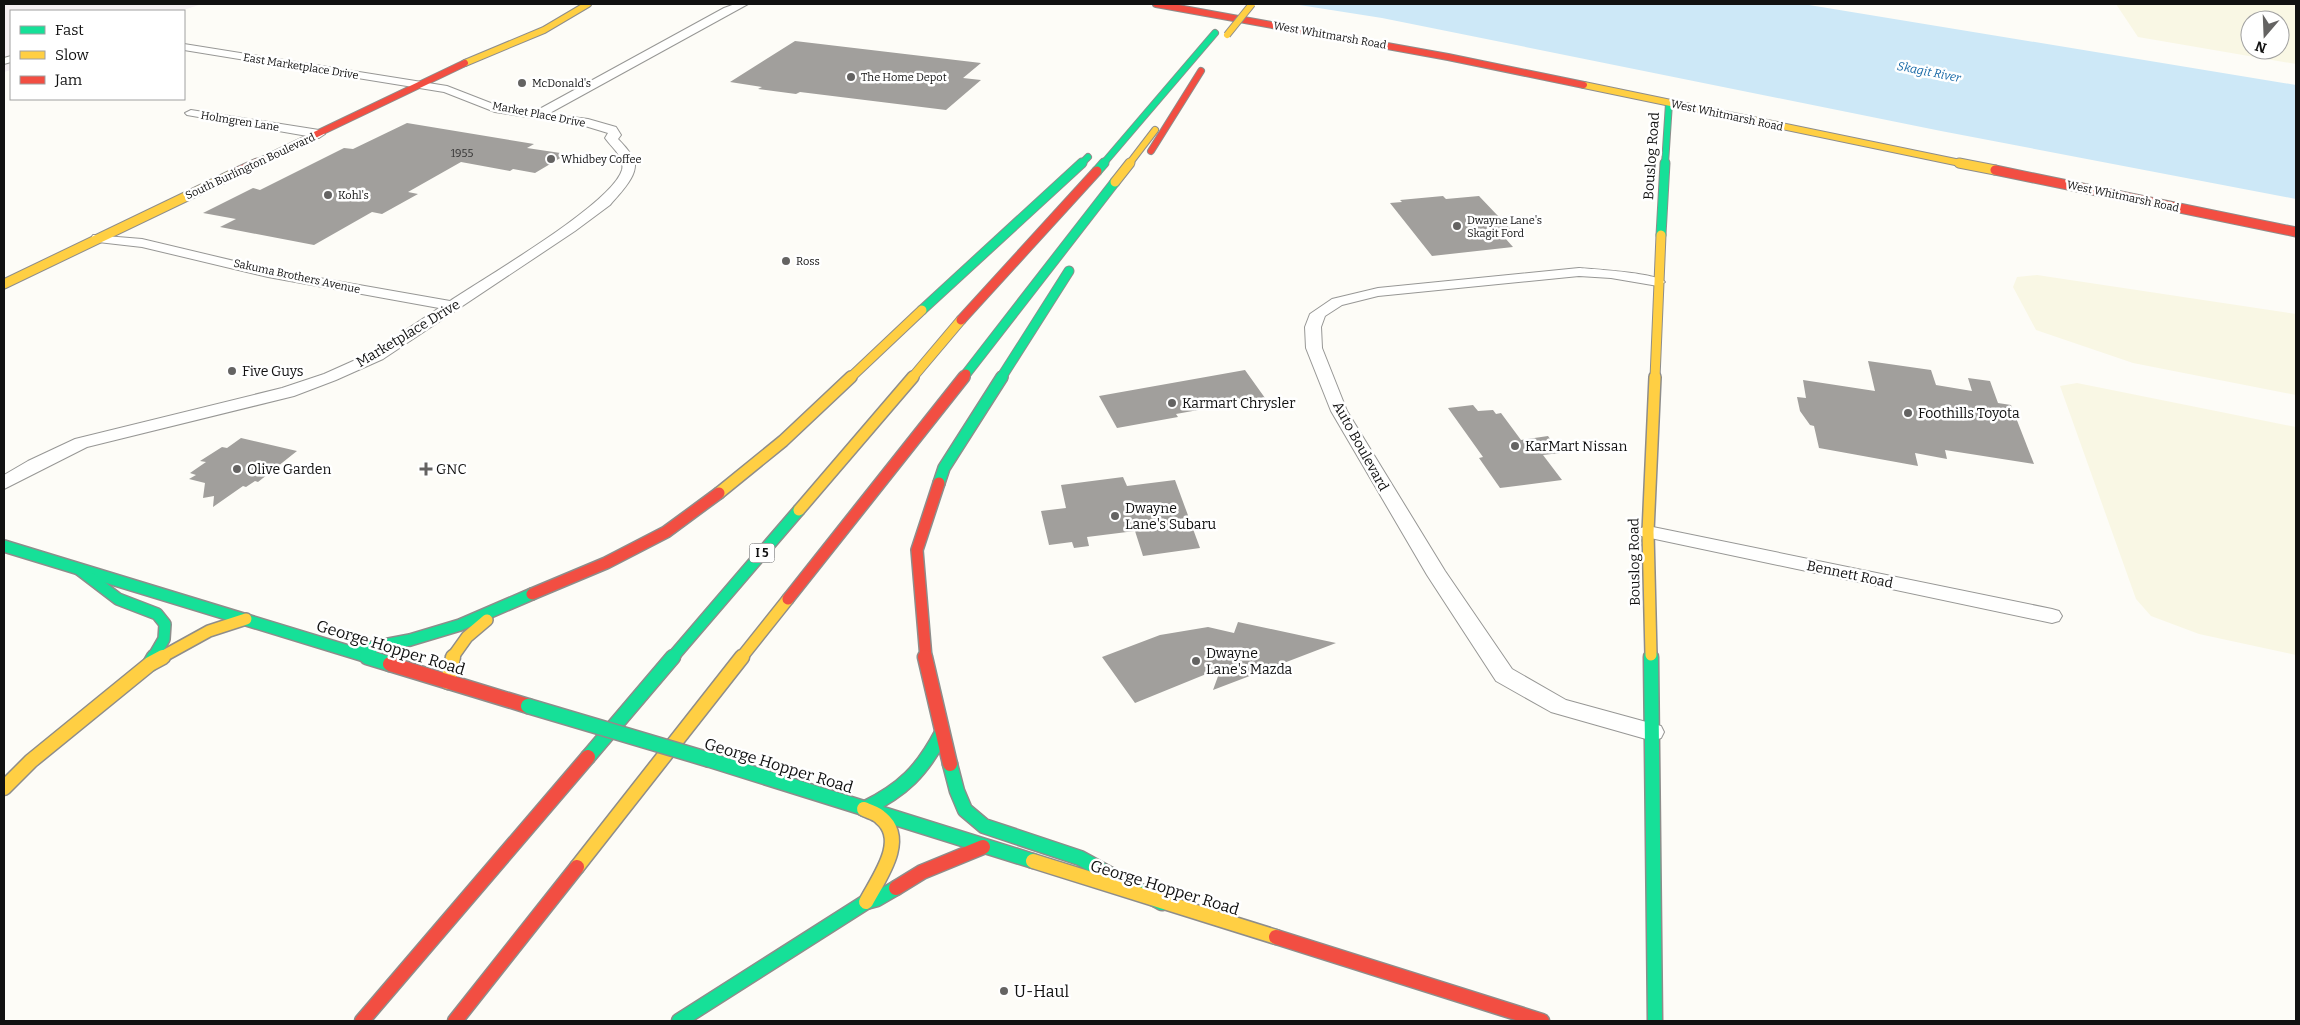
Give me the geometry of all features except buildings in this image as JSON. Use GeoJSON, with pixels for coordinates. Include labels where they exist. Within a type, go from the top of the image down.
{"type":"FeatureCollection","features":[{"type":"Feature","properties":{"kind":"main road","name":"South Burlington Boulevard"},"geometry":{"type":"LineString","coordinates":[[496,48],[506,38],[573,7],[588,4]]}},
{"type":"Feature","properties":{"kind":"main road","name":"South Burlington Boulevard"},"geometry":{"type":"LineString","coordinates":[[4,284],[128,223],[319,134],[419,84],[496,48],[523,40],[575,15],[588,4]]}},
{"type":"Feature","properties":{"kind":"main road","name":"West Whitmarsh Road"},"geometry":{"type":"LineString","coordinates":[[1156,4],[1358,39],[2296,232]]}},
{"type":"Feature","properties":{"kind":"main road","name":"I 5"},"geometry":{"type":"LineString","coordinates":[[362,1021],[976,303],[1112,154],[1239,4]]}},
{"type":"Feature","properties":{"kind":"main road"},"geometry":{"type":"LineString","coordinates":[[455,1021],[1063,251],[1252,4]]}},
{"type":"Feature","properties":{"kind":"main road"},"geometry":{"type":"LineString","coordinates":[[1130,181],[1209,58]]}},
{"type":"Feature","properties":{"kind":"main road"},"geometry":{"type":"LineString","coordinates":[[1115,133],[1167,90]]}},
{"type":"Feature","properties":{"kind":"main road","name":"Bouslog Road"},"geometry":{"type":"LineString","coordinates":[[1655,1021],[1648,532],[1658,282],[1670,103]]}},
{"type":"Feature","properties":{"kind":"main road"},"geometry":{"type":"LineString","coordinates":[[352,651],[435,634],[606,563],[666,532],[729,486],[783,441],[877,351],[1100,146]]}},
{"type":"Feature","properties":{"kind":"main road"},"geometry":{"type":"LineString","coordinates":[[1077,259],[1040,314],[944,468],[917,550],[925,656],[942,732],[965,810],[984,826],[1080,858],[1162,903]]}},
{"type":"Feature","properties":{"kind":"main road","name":"George Hopper Road"},"geometry":{"type":"LineString","coordinates":[[4,546],[710,760],[1542,1021]]}},
{"type":"Feature","properties":{"kind":"main road"},"geometry":{"type":"LineString","coordinates":[[80,570],[118,599],[156,614],[165,624],[164,639],[150,664]]}},
{"type":"Feature","properties":{"kind":"main road"},"geometry":{"type":"LineString","coordinates":[[448,682],[453,655],[467,637],[501,607]]}},
{"type":"Feature","properties":{"kind":"main road"},"geometry":{"type":"LineString","coordinates":[[4,788],[32,761],[150,664],[209,631],[246,619]]}},
{"type":"Feature","properties":{"kind":"main road"},"geometry":{"type":"LineString","coordinates":[[864,809],[901,791],[913,780],[925,767],[942,732]]}},
{"type":"Feature","properties":{"kind":"main road"},"geometry":{"type":"LineString","coordinates":[[864,809],[883,819],[889,829],[891,843],[886,865],[866,902]]}},
{"type":"Feature","properties":{"kind":"main road"},"geometry":{"type":"LineString","coordinates":[[679,1021],[866,902],[876,899],[922,872],[983,847]]}},
{"type":"Feature","properties":{"kind":"street"},"geometry":{"type":"LineString","coordinates":[[537,115],[727,10],[743,4]]}},
{"type":"Feature","properties":{"kind":"street","name":"East Marketplace Drive"},"geometry":{"type":"LineString","coordinates":[[185,47],[419,84]]}},
{"type":"Feature","properties":{"kind":"street","name":"Market Place Drive"},"geometry":{"type":"LineString","coordinates":[[419,84],[446,89],[499,110],[588,123],[607,134]]}},
{"type":"Feature","properties":{"kind":"street","name":"Holmgren Lane"},"geometry":{"type":"LineString","coordinates":[[191,112],[319,134]]}},
{"type":"Feature","properties":{"kind":"street","name":"Marketplace Drive"},"geometry":{"type":"LineString","coordinates":[[4,483],[34,464],[89,441],[288,392],[330,377],[377,356],[570,228],[605,202],[618,188],[628,170],[628,159],[607,134]]}},
{"type":"Feature","properties":{"kind":"street"},"geometry":{"type":"LineString","coordinates":[[128,223],[141,233],[142,243]]}},
{"type":"Feature","properties":{"kind":"street","name":"Sakuma Brothers Avenue"},"geometry":{"type":"LineString","coordinates":[[98,238],[142,243],[268,272],[454,306]]}},
{"type":"Feature","properties":{"kind":"street","name":"Auto Boulevard"},"geometry":{"type":"LineString","coordinates":[[1652,732],[1559,706],[1504,674],[1433,567],[1339,411],[1314,348],[1313,327],[1318,314],[1338,302],[1378,292],[1579,272],[1610,274],[1658,282]]}},
{"type":"Feature","properties":{"kind":"street","name":"Bennett Road"},"geometry":{"type":"LineString","coordinates":[[1648,532],[2052,616]]}},
{"type":"Feature","properties":{"kind":"shaded area"},"geometry":{"type":"Polygon","coordinates":[[[4,4],[202,4],[183,10],[10,10],[10,70],[4,72],[4,4]]]}},
{"type":"Feature","properties":{"kind":"shaded area"},"geometry":{"type":"Polygon","coordinates":[[[2116,4],[2296,4],[2296,64],[2273,60],[2290,60],[2290,10],[2240,10],[2240,54],[2138,37],[2116,4]]]}},
{"type":"Feature","properties":{"kind":"shaded area"},"geometry":{"type":"Polygon","coordinates":[[[2037,275],[2296,314],[2296,395],[2133,363],[2036,330],[2013,287],[2017,277],[2037,275]]]}},
{"type":"Feature","properties":{"kind":"shaded area"},"geometry":{"type":"Polygon","coordinates":[[[2077,383],[2296,427],[2296,655],[2199,634],[2151,616],[2136,599],[2060,386],[2077,383]]]}},
{"type":"Feature","properties":{"kind":"water","name":"Skagit River"},"geometry":{"type":"Polygon","coordinates":[[[1293,4],[1803,4],[2296,85],[2296,199],[1941,131],[1382,18],[1293,4]]]}},
{"type":"Feature","properties":{"kind":"traffic: fast"},"geometry":{"type":"LineString","coordinates":[[1097,171],[1215,33]]}},
{"type":"Feature","properties":{"kind":"traffic: fast"},"geometry":{"type":"LineString","coordinates":[[1661,235],[1669,103]]}},
{"type":"Feature","properties":{"kind":"traffic: fast"},"geometry":{"type":"LineString","coordinates":[[922,310],[1088,157]]}},
{"type":"Feature","properties":{"kind":"traffic: fast"},"geometry":{"type":"LineString","coordinates":[[966,374],[1115,182]]}},
{"type":"Feature","properties":{"kind":"traffic: fast"},"geometry":{"type":"LineString","coordinates":[[939,483],[944,468],[1069,271]]}},
{"type":"Feature","properties":{"kind":"traffic: fast"},"geometry":{"type":"LineString","coordinates":[[588,757],[799,510]]}},
{"type":"Feature","properties":{"kind":"traffic: fast"},"geometry":{"type":"LineString","coordinates":[[4,546],[390,664]]}},
{"type":"Feature","properties":{"kind":"traffic: fast"},"geometry":{"type":"LineString","coordinates":[[80,570],[118,599],[157,614],[165,624],[164,639],[150,664]]}},
{"type":"Feature","properties":{"kind":"traffic: fast"},"geometry":{"type":"LineString","coordinates":[[352,651],[410,640],[460,625],[532,594]]}},
{"type":"Feature","properties":{"kind":"traffic: fast"},"geometry":{"type":"LineString","coordinates":[[1651,655],[1655,1021]]}},
{"type":"Feature","properties":{"kind":"traffic: fast"},"geometry":{"type":"LineString","coordinates":[[528,706],[710,760]]}},
{"type":"Feature","properties":{"kind":"traffic: fast"},"geometry":{"type":"LineString","coordinates":[[864,809],[891,795],[911,779],[927,759],[942,733]]}},
{"type":"Feature","properties":{"kind":"traffic: fast"},"geometry":{"type":"LineString","coordinates":[[710,760],[1033,861]]}},
{"type":"Feature","properties":{"kind":"traffic: fast"},"geometry":{"type":"LineString","coordinates":[[950,764],[957,791],[965,810],[984,826],[1080,858],[1162,903]]}},
{"type":"Feature","properties":{"kind":"traffic: fast"},"geometry":{"type":"LineString","coordinates":[[679,1021],[866,902],[877,899],[896,888]]}},
{"type":"Feature","properties":{"kind":"traffic: slow"},"geometry":{"type":"LineString","coordinates":[[465,63],[544,30],[588,4]]}},
{"type":"Feature","properties":{"kind":"traffic: slow"},"geometry":{"type":"LineString","coordinates":[[1227,35],[1252,4]]}},
{"type":"Feature","properties":{"kind":"traffic: slow"},"geometry":{"type":"LineString","coordinates":[[1584,85],[1995,170]]}},
{"type":"Feature","properties":{"kind":"traffic: slow"},"geometry":{"type":"LineString","coordinates":[[1115,182],[1155,130]]}},
{"type":"Feature","properties":{"kind":"traffic: slow"},"geometry":{"type":"LineString","coordinates":[[4,284],[233,174]]}},
{"type":"Feature","properties":{"kind":"traffic: slow"},"geometry":{"type":"LineString","coordinates":[[1651,655],[1648,532],[1661,235]]}},
{"type":"Feature","properties":{"kind":"traffic: slow"},"geometry":{"type":"LineString","coordinates":[[719,493],[783,441],[922,310]]}},
{"type":"Feature","properties":{"kind":"traffic: slow"},"geometry":{"type":"LineString","coordinates":[[799,510],[961,320]]}},
{"type":"Feature","properties":{"kind":"traffic: slow"},"geometry":{"type":"LineString","coordinates":[[577,867],[788,599]]}},
{"type":"Feature","properties":{"kind":"traffic: slow"},"geometry":{"type":"LineString","coordinates":[[4,788],[31,761],[150,664],[209,631],[246,619]]}},
{"type":"Feature","properties":{"kind":"traffic: slow"},"geometry":{"type":"LineString","coordinates":[[448,682],[453,655],[467,637],[487,620]]}},
{"type":"Feature","properties":{"kind":"traffic: slow"},"geometry":{"type":"LineString","coordinates":[[864,809],[882,818],[889,827],[892,837],[887,860],[866,902]]}},
{"type":"Feature","properties":{"kind":"traffic: slow"},"geometry":{"type":"LineString","coordinates":[[1033,861],[1276,937]]}},
{"type":"Feature","properties":{"kind":"traffic: jam"},"geometry":{"type":"LineString","coordinates":[[1156,4],[1448,57],[1584,85]]}},
{"type":"Feature","properties":{"kind":"traffic: jam"},"geometry":{"type":"LineString","coordinates":[[233,174],[465,63]]}},
{"type":"Feature","properties":{"kind":"traffic: jam"},"geometry":{"type":"LineString","coordinates":[[1151,151],[1201,71]]}},
{"type":"Feature","properties":{"kind":"traffic: jam"},"geometry":{"type":"LineString","coordinates":[[1995,170],[2296,232]]}},
{"type":"Feature","properties":{"kind":"traffic: jam"},"geometry":{"type":"LineString","coordinates":[[961,320],[1097,171]]}},
{"type":"Feature","properties":{"kind":"traffic: jam"},"geometry":{"type":"LineString","coordinates":[[788,599],[966,374]]}},
{"type":"Feature","properties":{"kind":"traffic: jam"},"geometry":{"type":"LineString","coordinates":[[939,483],[917,550],[925,656],[950,764]]}},
{"type":"Feature","properties":{"kind":"traffic: jam"},"geometry":{"type":"LineString","coordinates":[[532,594],[606,563],[666,532],[719,493]]}},
{"type":"Feature","properties":{"kind":"traffic: jam"},"geometry":{"type":"LineString","coordinates":[[390,664],[528,706]]}},
{"type":"Feature","properties":{"kind":"traffic: jam"},"geometry":{"type":"LineString","coordinates":[[362,1021],[588,757]]}},
{"type":"Feature","properties":{"kind":"traffic: jam"},"geometry":{"type":"LineString","coordinates":[[896,888],[922,872],[983,847]]}},
{"type":"Feature","properties":{"kind":"traffic: jam"},"geometry":{"type":"LineString","coordinates":[[455,1021],[577,867]]}},
{"type":"Feature","properties":{"kind":"traffic: jam"},"geometry":{"type":"LineString","coordinates":[[1276,937],[1542,1021]]}},
{"type":"Feature","properties":{"kind":"place","name":"The Home Depot"},"geometry":{"type":"Point","coordinates":[851,77]}},
{"type":"Feature","properties":{"kind":"place","name":"McDonald's"},"geometry":{"type":"Point","coordinates":[522,83]}},
{"type":"Feature","properties":{"kind":"place","name":"Whidbey Coffee"},"geometry":{"type":"Point","coordinates":[551,159]}},
{"type":"Feature","properties":{"kind":"place","name":"Kohl's"},"geometry":{"type":"Point","coordinates":[328,195]}},
{"type":"Feature","properties":{"kind":"place","name":"Dwayne Lane's Skagit Ford"},"geometry":{"type":"Point","coordinates":[1457,226]}},
{"type":"Feature","properties":{"kind":"place","name":"Ross"},"geometry":{"type":"Point","coordinates":[786,261]}},
{"type":"Feature","properties":{"kind":"place","name":"Five Guys"},"geometry":{"type":"Point","coordinates":[232,371]}},
{"type":"Feature","properties":{"kind":"place","name":"Karmart Chrysler"},"geometry":{"type":"Point","coordinates":[1172,403]}},
{"type":"Feature","properties":{"kind":"place","name":"Foothills Toyota"},"geometry":{"type":"Point","coordinates":[1908,413]}},
{"type":"Feature","properties":{"kind":"place","name":"KarMart Nissan"},"geometry":{"type":"Point","coordinates":[1515,446]}},
{"type":"Feature","properties":{"kind":"place","name":"Olive Garden"},"geometry":{"type":"Point","coordinates":[237,469]}},
{"type":"Feature","properties":{"kind":"place","name":"GNC"},"geometry":{"type":"Point","coordinates":[426,469]}},
{"type":"Feature","properties":{"kind":"place","name":"Dwayne Lane's Subaru"},"geometry":{"type":"Point","coordinates":[1115,516]}},
{"type":"Feature","properties":{"kind":"place","name":"Dwayne Lane's Mazda"},"geometry":{"type":"Point","coordinates":[1196,661]}},
{"type":"Feature","properties":{"kind":"place","name":"U-Haul"},"geometry":{"type":"Point","coordinates":[1004,991]}}]}
